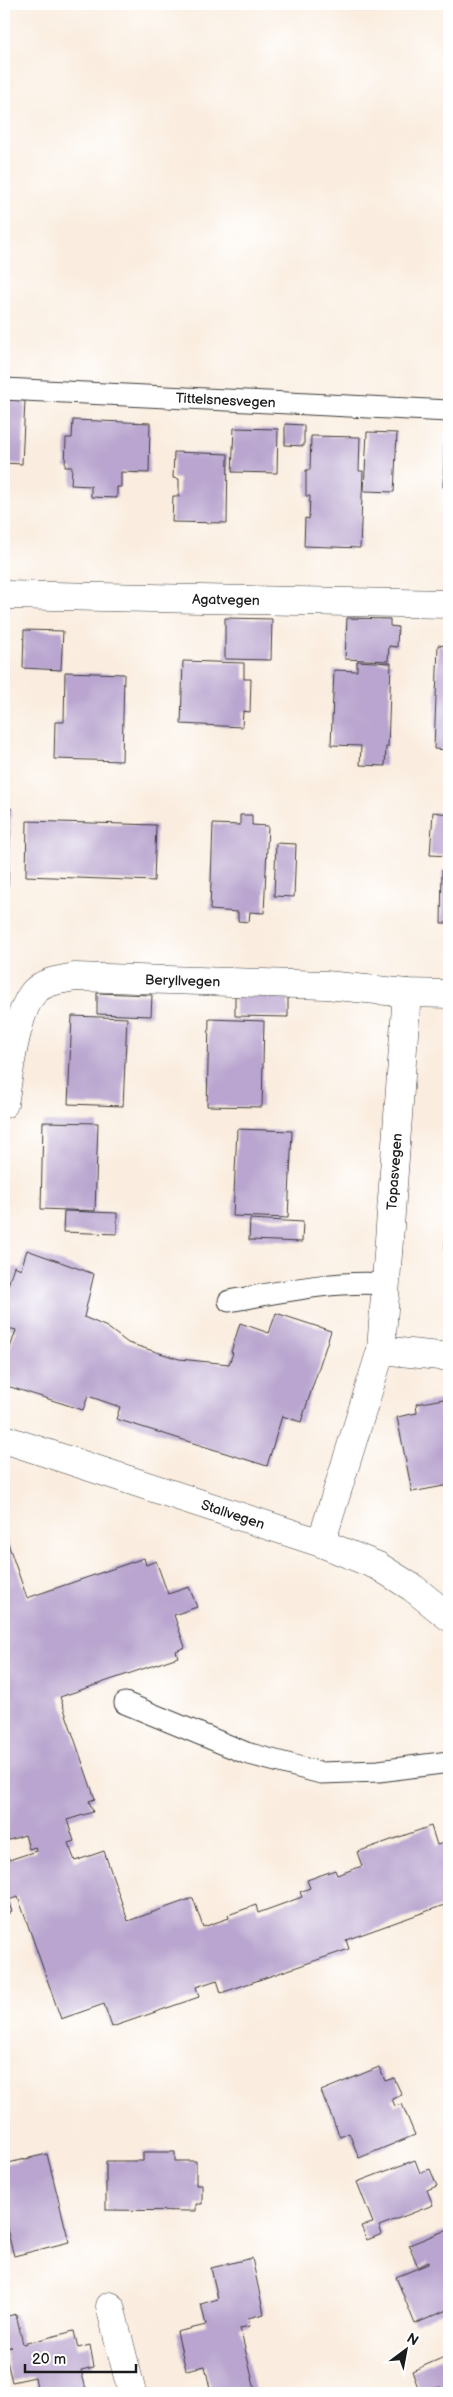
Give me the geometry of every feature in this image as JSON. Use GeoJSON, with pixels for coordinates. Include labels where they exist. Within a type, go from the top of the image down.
{"type":"FeatureCollection","features":[{"type":"Feature","properties":{"kind":"street","name":"Agatvegen"},"geometry":{"type":"LineString","coordinates":[[4,595],[449,604]]}},
{"type":"Feature","properties":{"kind":"street","name":"Beryllvegen"},"geometry":{"type":"LineString","coordinates":[[4,1104],[18,1028],[26,1004],[35,991],[53,981],[75,977],[317,984],[407,993],[449,994]]}},
{"type":"Feature","properties":{"kind":"street","name":"Topasvegen"},"geometry":{"type":"LineString","coordinates":[[321,1543],[382,1350],[407,993]]}},
{"type":"Feature","properties":{"kind":"street"},"geometry":{"type":"LineString","coordinates":[[382,1350],[449,1357]]}},
{"type":"Feature","properties":{"kind":"street","name":"Stallvegen"},"geometry":{"type":"LineString","coordinates":[[4,1439],[321,1543],[378,1566],[413,1588],[449,1617]]}},
{"type":"Feature","properties":{"kind":"street"},"geometry":{"type":"LineString","coordinates":[[110,2306],[132,2393]]}},
{"type":"Feature","properties":{"kind":"lane","name":"Tittelsnesvegen"},"geometry":{"type":"LineString","coordinates":[[4,389],[449,411]]}},
{"type":"Feature","properties":{"kind":"lane"},"geometry":{"type":"LineString","coordinates":[[229,1302],[314,1286],[354,1282],[386,1284]]}},
{"type":"Feature","properties":{"kind":"lane"},"geometry":{"type":"LineString","coordinates":[[125,1704],[246,1754],[321,1773],[379,1771],[449,1762]]}},
{"type":"Feature","properties":{"kind":"building"},"geometry":{"type":"Polygon","coordinates":[[[4,400],[25,401],[22,464],[4,463],[4,400]]]}},
{"type":"Feature","properties":{"kind":"building"},"geometry":{"type":"Polygon","coordinates":[[[73,420],[150,423],[149,473],[121,472],[121,487],[117,487],[117,498],[91,497],[91,486],[71,485],[72,467],[65,467],[66,438],[72,438],[73,420]]]}},
{"type":"Feature","properties":{"kind":"building"},"geometry":{"type":"Polygon","coordinates":[[[285,424],[304,425],[304,446],[285,445],[285,424]]]}},
{"type":"Feature","properties":{"kind":"building"},"geometry":{"type":"Polygon","coordinates":[[[234,428],[278,429],[277,473],[232,472],[234,428]]]}},
{"type":"Feature","properties":{"kind":"building"},"geometry":{"type":"Polygon","coordinates":[[[367,432],[397,433],[394,492],[364,491],[367,432]]]}},
{"type":"Feature","properties":{"kind":"building"},"geometry":{"type":"Polygon","coordinates":[[[311,436],[360,437],[359,471],[363,471],[360,548],[304,546],[305,518],[309,519],[310,496],[306,496],[306,470],[310,470],[311,436]]]}},
{"type":"Feature","properties":{"kind":"building"},"geometry":{"type":"Polygon","coordinates":[[[445,444],[449,444],[449,487],[443,487],[445,444]]]}},
{"type":"Feature","properties":{"kind":"building"},"geometry":{"type":"Polygon","coordinates":[[[174,452],[228,454],[227,523],[172,522],[173,496],[179,496],[179,479],[173,478],[174,452]]]}},
{"type":"Feature","properties":{"kind":"building"},"geometry":{"type":"Polygon","coordinates":[[[225,618],[272,619],[271,660],[225,659],[225,618]]]}},
{"type":"Feature","properties":{"kind":"building"},"geometry":{"type":"Polygon","coordinates":[[[347,618],[390,619],[390,626],[398,627],[397,647],[389,646],[388,661],[345,659],[347,618]]]}},
{"type":"Feature","properties":{"kind":"building"},"geometry":{"type":"Polygon","coordinates":[[[24,630],[63,631],[61,670],[23,668],[24,630]]]}},
{"type":"Feature","properties":{"kind":"building"},"geometry":{"type":"Polygon","coordinates":[[[438,645],[449,646],[449,750],[434,749],[438,645]]]}},
{"type":"Feature","properties":{"kind":"building"},"geometry":{"type":"Polygon","coordinates":[[[183,661],[244,663],[244,679],[251,679],[250,712],[243,711],[242,727],[181,724],[183,661]]]}},
{"type":"Feature","properties":{"kind":"building"},"geometry":{"type":"Polygon","coordinates":[[[357,661],[391,663],[388,747],[386,747],[385,766],[360,765],[361,746],[331,745],[334,670],[357,671],[357,661]]]}},
{"type":"Feature","properties":{"kind":"building"},"geometry":{"type":"Polygon","coordinates":[[[65,672],[124,674],[122,761],[54,759],[55,722],[64,722],[65,672]]]}},
{"type":"Feature","properties":{"kind":"building"},"geometry":{"type":"Polygon","coordinates":[[[4,807],[11,808],[8,885],[4,885],[4,807]]]}},
{"type":"Feature","properties":{"kind":"building"},"geometry":{"type":"Polygon","coordinates":[[[433,812],[449,814],[449,856],[430,855],[433,812]]]}},
{"type":"Feature","properties":{"kind":"building"},"geometry":{"type":"Polygon","coordinates":[[[240,815],[252,815],[252,825],[268,826],[264,913],[250,912],[249,922],[238,921],[238,912],[210,910],[213,824],[240,825],[240,815]]]}},
{"type":"Feature","properties":{"kind":"building"},"geometry":{"type":"Polygon","coordinates":[[[27,821],[156,825],[154,881],[26,876],[27,821]]]}},
{"type":"Feature","properties":{"kind":"building"},"geometry":{"type":"Polygon","coordinates":[[[276,843],[296,844],[294,897],[274,896],[276,843]]]}},
{"type":"Feature","properties":{"kind":"building"},"geometry":{"type":"Polygon","coordinates":[[[442,870],[449,871],[449,923],[441,923],[442,870]]]}},
{"type":"Feature","properties":{"kind":"building"},"geometry":{"type":"Polygon","coordinates":[[[97,993],[152,995],[151,1016],[97,1014],[97,993]]]}},
{"type":"Feature","properties":{"kind":"building"},"geometry":{"type":"Polygon","coordinates":[[[235,996],[288,997],[288,1017],[235,1016],[235,996]]]}},
{"type":"Feature","properties":{"kind":"building"},"geometry":{"type":"Polygon","coordinates":[[[72,1016],[127,1018],[123,1106],[68,1104],[72,1016]]]}},
{"type":"Feature","properties":{"kind":"building"},"geometry":{"type":"Polygon","coordinates":[[[209,1019],[264,1021],[262,1107],[207,1106],[209,1019]]]}},
{"type":"Feature","properties":{"kind":"building"},"geometry":{"type":"Polygon","coordinates":[[[43,1122],[98,1123],[95,1211],[41,1209],[43,1122]]]}},
{"type":"Feature","properties":{"kind":"building"},"geometry":{"type":"Polygon","coordinates":[[[237,1129],[292,1131],[288,1218],[233,1216],[237,1129]]]}},
{"type":"Feature","properties":{"kind":"building"},"geometry":{"type":"Polygon","coordinates":[[[64,1211],[117,1213],[117,1234],[63,1232],[64,1211]]]}},
{"type":"Feature","properties":{"kind":"building"},"geometry":{"type":"Polygon","coordinates":[[[250,1219],[303,1222],[302,1242],[249,1240],[250,1219]]]}},
{"type":"Feature","properties":{"kind":"building"},"geometry":{"type":"Polygon","coordinates":[[[446,1223],[449,1223],[449,1280],[444,1280],[446,1223]]]}},
{"type":"Feature","properties":{"kind":"building"},"geometry":{"type":"Polygon","coordinates":[[[27,1250],[94,1274],[84,1317],[107,1327],[128,1343],[179,1359],[229,1364],[240,1323],[269,1333],[276,1313],[331,1331],[301,1422],[282,1416],[267,1466],[116,1419],[120,1407],[88,1396],[83,1410],[4,1385],[4,1366],[16,1330],[4,1327],[8,1307],[4,1306],[4,1298],[14,1266],[21,1269],[27,1250]]]}},
{"type":"Feature","properties":{"kind":"building"},"geometry":{"type":"Polygon","coordinates":[[[449,1398],[449,1485],[412,1492],[397,1417],[417,1413],[416,1404],[449,1398]]]}},
{"type":"Feature","properties":{"kind":"building"},"geometry":{"type":"Polygon","coordinates":[[[4,1532],[27,1598],[144,1558],[146,1565],[156,1561],[168,1594],[189,1587],[197,1607],[174,1615],[185,1647],[176,1651],[178,1657],[60,1697],[95,1799],[89,1801],[93,1812],[67,1820],[74,1841],[68,1843],[75,1861],[104,1851],[128,1921],[193,1898],[203,1927],[229,1918],[228,1915],[256,1905],[258,1913],[302,1897],[300,1892],[310,1888],[307,1880],[335,1870],[337,1875],[362,1866],[357,1852],[431,1826],[437,1845],[444,1843],[449,1860],[449,1888],[443,1890],[447,1904],[346,1940],[349,1949],[221,1993],[217,1980],[196,1987],[199,1997],[112,2027],[104,2004],[61,2019],[18,1897],[8,1900],[12,1912],[4,1915],[4,1857],[8,1856],[9,1860],[36,1851],[35,1847],[29,1849],[25,1835],[6,1841],[4,1834],[4,1532]]]}},
{"type":"Feature","properties":{"kind":"building"},"geometry":{"type":"Polygon","coordinates":[[[379,2067],[385,2081],[394,2078],[402,2095],[392,2099],[395,2106],[402,2104],[415,2135],[359,2158],[349,2133],[340,2137],[321,2091],[379,2067]]]}},
{"type":"Feature","properties":{"kind":"building"},"geometry":{"type":"Polygon","coordinates":[[[143,2152],[175,2152],[175,2161],[196,2161],[196,2185],[202,2185],[202,2204],[196,2204],[196,2211],[106,2210],[106,2161],[143,2161],[143,2152]]]}},
{"type":"Feature","properties":{"kind":"building"},"geometry":{"type":"Polygon","coordinates":[[[47,2154],[69,2242],[14,2256],[4,2222],[4,2164],[47,2154]]]}},
{"type":"Feature","properties":{"kind":"building"},"geometry":{"type":"Polygon","coordinates":[[[415,2160],[420,2173],[430,2169],[437,2186],[427,2190],[433,2205],[379,2226],[382,2234],[367,2240],[361,2226],[373,2223],[357,2182],[415,2160]]]}},
{"type":"Feature","properties":{"kind":"building"},"geometry":{"type":"Polygon","coordinates":[[[449,2229],[449,2309],[415,2324],[396,2277],[428,2264],[428,2262],[418,2267],[409,2245],[449,2229]]]}},
{"type":"Feature","properties":{"kind":"building"},"geometry":{"type":"Polygon","coordinates":[[[252,2258],[264,2314],[248,2318],[250,2326],[240,2328],[255,2390],[240,2393],[211,2393],[205,2366],[186,2370],[177,2332],[206,2325],[201,2304],[218,2299],[211,2268],[252,2258]]]}},
{"type":"Feature","properties":{"kind":"building"},"geometry":{"type":"Polygon","coordinates":[[[16,2314],[23,2344],[74,2331],[78,2348],[90,2345],[94,2367],[81,2370],[87,2393],[38,2393],[35,2377],[12,2382],[4,2348],[4,2317],[16,2314]]]}},
{"type":"Feature","properties":{"kind":"building"},"geometry":{"type":"Polygon","coordinates":[[[449,2355],[449,2393],[442,2393],[440,2387],[420,2393],[412,2371],[449,2355]]]}}]}
